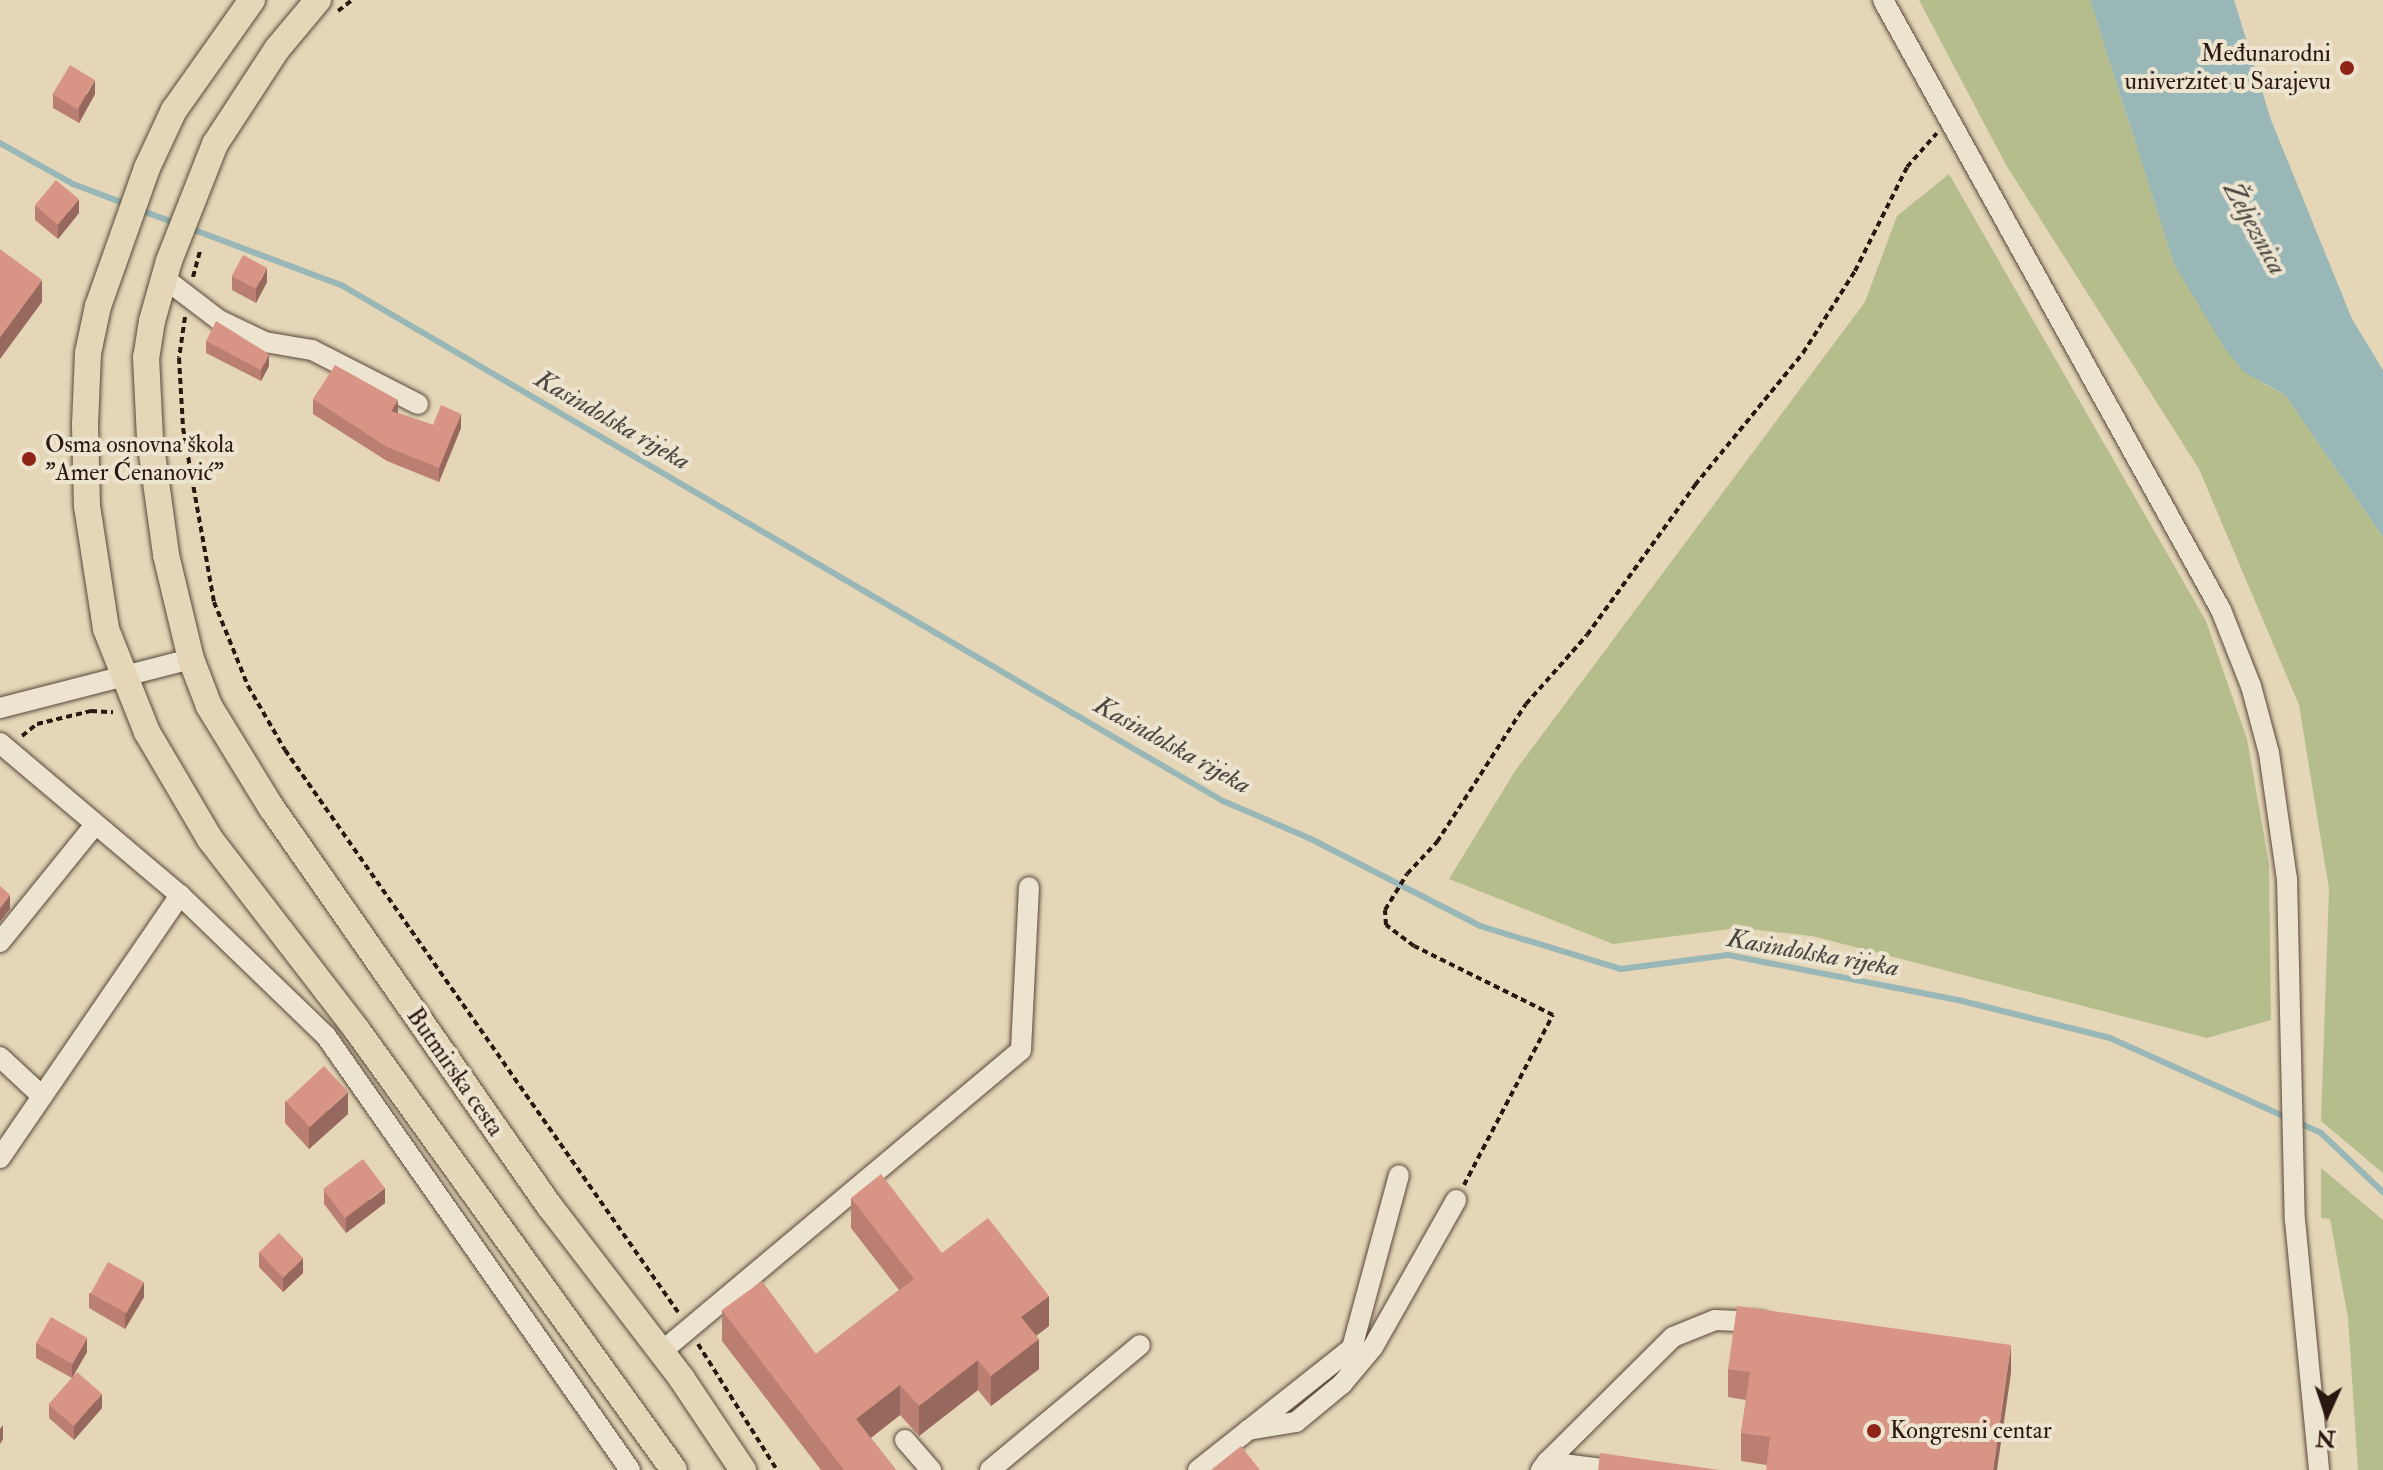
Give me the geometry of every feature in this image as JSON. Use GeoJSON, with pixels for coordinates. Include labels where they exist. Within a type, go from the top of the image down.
{"type":"FeatureCollection","features":[{"type":"Feature","properties":{"kind":"main road"},"geometry":{"type":"LineString","coordinates":[[252,0],[203,63],[147,168],[118,244],[88,353],[85,425],[97,584],[123,679],[168,773],[210,839],[357,1030],[674,1470]]}},
{"type":"Feature","properties":{"kind":"main road","name":"Butmirska cesta"},"geometry":{"type":"LineString","coordinates":[[318,0],[246,92],[195,190],[167,270],[146,357],[146,396],[166,555],[191,659],[209,706],[271,807],[541,1195],[743,1470]]}},
{"type":"Feature","properties":{"kind":"street"},"geometry":{"type":"LineString","coordinates":[[1883,0],[2221,610],[2251,686],[2281,818],[2291,943],[2295,1220],[2319,1470]]}},
{"type":"Feature","properties":{"kind":"street"},"geometry":{"type":"LineString","coordinates":[[167,270],[188,298],[242,331],[265,342],[312,350],[418,404]]}},
{"type":"Feature","properties":{"kind":"street"},"geometry":{"type":"LineString","coordinates":[[0,708],[123,679],[191,659]]}},
{"type":"Feature","properties":{"kind":"street"},"geometry":{"type":"LineString","coordinates":[[0,743],[94,826],[180,895],[326,1036],[630,1470]]}},
{"type":"Feature","properties":{"kind":"street"},"geometry":{"type":"LineString","coordinates":[[0,942],[94,826]]}},
{"type":"Feature","properties":{"kind":"street"},"geometry":{"type":"LineString","coordinates":[[660,1353],[1021,1050],[1029,887]]}},
{"type":"Feature","properties":{"kind":"street"},"geometry":{"type":"LineString","coordinates":[[0,1158],[180,895]]}},
{"type":"Feature","properties":{"kind":"street"},"geometry":{"type":"LineString","coordinates":[[0,1057],[42,1096]]}},
{"type":"Feature","properties":{"kind":"street"},"geometry":{"type":"LineString","coordinates":[[1198,1470],[1352,1348],[1399,1175]]}},
{"type":"Feature","properties":{"kind":"street"},"geometry":{"type":"LineString","coordinates":[[1248,1430],[1296,1422],[1342,1384],[1373,1347],[1456,1200]]}},
{"type":"Feature","properties":{"kind":"street"},"geometry":{"type":"LineString","coordinates":[[1544,1466],[1673,1337],[1693,1324],[1743,1319],[1789,1325]]}},
{"type":"Feature","properties":{"kind":"street"},"geometry":{"type":"LineString","coordinates":[[990,1470],[1140,1345]]}},
{"type":"Feature","properties":{"kind":"street"},"geometry":{"type":"LineString","coordinates":[[905,1440],[931,1470]]}},
{"type":"Feature","properties":{"kind":"street"},"geometry":{"type":"LineString","coordinates":[[1544,1466],[1611,1470]]}},
{"type":"Feature","properties":{"kind":"path"},"geometry":{"type":"LineString","coordinates":[[1456,1200],[1553,1015],[1414,946],[1386,925],[1385,910],[1407,874],[1437,842],[1526,704],[1587,635],[1695,485],[1803,353],[1855,271],[1907,167],[1950,120]]}},
{"type":"Feature","properties":{"kind":"path"},"geometry":{"type":"LineString","coordinates":[[199,255],[188,298],[179,358],[183,428],[214,602],[248,686],[285,750],[691,1329],[707,1363],[777,1470]]}},
{"type":"Feature","properties":{"kind":"green space"},"geometry":{"type":"Polygon","coordinates":[[[1919,0],[2090,0],[2174,264],[2264,384],[2285,395],[2383,537],[2383,1173],[2321,1121],[2329,889],[2299,705],[2199,469],[2006,165],[1919,0]]]}},
{"type":"Feature","properties":{"kind":"green space"},"geometry":{"type":"Polygon","coordinates":[[[1949,174],[2206,621],[2247,739],[2269,864],[2271,1020],[2207,1038],[1812,936],[1738,928],[1613,944],[1449,879],[1515,771],[1865,302],[1897,216],[1949,174]]]}},
{"type":"Feature","properties":{"kind":"green space"},"geometry":{"type":"Polygon","coordinates":[[[2321,1168],[2383,1220],[2383,1470],[2358,1470],[2348,1318],[2330,1219],[2321,1218],[2321,1168]]]}},
{"type":"Feature","properties":{"kind":"water","name":"Željeznica"},"geometry":{"type":"Polygon","coordinates":[[[2090,0],[2234,0],[2271,120],[2352,319],[2383,370],[2383,537],[2285,395],[2244,372],[2225,349],[2174,264],[2090,0]]]}},
{"type":"Feature","properties":{"kind":"building"},"geometry":{"type":"Polygon","coordinates":[[[70,65],[95,80],[77,109],[52,94],[70,65]]]}},
{"type":"Feature","properties":{"kind":"building"},"geometry":{"type":"Polygon","coordinates":[[[56,180],[79,199],[58,225],[35,205],[56,180]]]}},
{"type":"Feature","properties":{"kind":"building"},"geometry":{"type":"Polygon","coordinates":[[[0,249],[42,280],[0,337],[0,249]]]}},
{"type":"Feature","properties":{"kind":"building"},"geometry":{"type":"Polygon","coordinates":[[[243,255],[267,268],[256,289],[232,276],[243,255]]]}},
{"type":"Feature","properties":{"kind":"building"},"geometry":{"type":"Polygon","coordinates":[[[216,321],[269,354],[261,370],[206,341],[216,321]]]}},
{"type":"Feature","properties":{"kind":"building"},"geometry":{"type":"Polygon","coordinates":[[[335,365],[398,400],[391,411],[433,425],[441,405],[461,414],[439,468],[387,447],[313,399],[335,365]]]}},
{"type":"Feature","properties":{"kind":"building"},"geometry":{"type":"Polygon","coordinates":[[[0,886],[10,895],[0,908],[0,886]]]}},
{"type":"Feature","properties":{"kind":"building"},"geometry":{"type":"Polygon","coordinates":[[[324,1066],[348,1092],[310,1127],[286,1101],[324,1066]]]}},
{"type":"Feature","properties":{"kind":"building"},"geometry":{"type":"Polygon","coordinates":[[[363,1159],[385,1188],[345,1218],[323,1189],[363,1159]]]}},
{"type":"Feature","properties":{"kind":"building"},"geometry":{"type":"Polygon","coordinates":[[[881,1174],[942,1253],[988,1218],[1049,1296],[1021,1317],[1039,1339],[991,1376],[978,1360],[919,1406],[900,1385],[856,1419],[896,1470],[844,1470],[722,1310],[762,1281],[816,1354],[914,1279],[851,1198],[881,1174]]]}},
{"type":"Feature","properties":{"kind":"building"},"geometry":{"type":"Polygon","coordinates":[[[279,1233],[303,1258],[283,1278],[259,1252],[279,1233]]]}},
{"type":"Feature","properties":{"kind":"building"},"geometry":{"type":"Polygon","coordinates":[[[108,1262],[144,1282],[126,1313],[91,1293],[108,1262]]]}},
{"type":"Feature","properties":{"kind":"building","name":"Kongresni centar"},"geometry":{"type":"Polygon","coordinates":[[[1737,1306],[2011,1345],[1993,1470],[1766,1470],[1770,1437],[1741,1433],[1750,1372],[1728,1369],[1737,1306]]]}},
{"type":"Feature","properties":{"kind":"building"},"geometry":{"type":"Polygon","coordinates":[[[51,1317],[87,1338],[72,1364],[36,1343],[51,1317]]]}},
{"type":"Feature","properties":{"kind":"building"},"geometry":{"type":"Polygon","coordinates":[[[77,1372],[102,1394],[74,1426],[49,1404],[77,1372]]]}},
{"type":"Feature","properties":{"kind":"building"},"geometry":{"type":"Polygon","coordinates":[[[1241,1446],[1260,1470],[1211,1470],[1241,1446]]]}},
{"type":"Feature","properties":{"kind":"building"},"geometry":{"type":"Polygon","coordinates":[[[1600,1453],[1719,1470],[1598,1470],[1600,1453]]]}},
{"type":"Feature","properties":{"kind":"waterway","name":"Kasindolska rijeka"},"geometry":{"type":"LineString","coordinates":[[0,143],[73,184],[126,204]]}},
{"type":"Feature","properties":{"kind":"waterway","name":"Kasindolska rijeka"},"geometry":{"type":"LineString","coordinates":[[140,210],[178,224]]}},
{"type":"Feature","properties":{"kind":"waterway","name":"Kasindolska rijeka"},"geometry":{"type":"LineString","coordinates":[[189,228],[343,286],[1223,801],[1309,838],[1480,926],[1621,969],[1728,955],[1958,1000],[2110,1038],[2288,1118]]}},
{"type":"Feature","properties":{"kind":"waterway","name":"Kasindolska rijeka"},"geometry":{"type":"LineString","coordinates":[[2299,1123],[2321,1133],[2383,1192]]}},
{"type":"Feature","properties":{"kind":"place","name":"Međunarodni univerzitet u Sarajevu"},"geometry":{"type":"Point","coordinates":[2347,68]}},
{"type":"Feature","properties":{"kind":"place","name":"Osma osnovna škola \"Amer Ćenanović\""},"geometry":{"type":"Point","coordinates":[29,459]}},
{"type":"Feature","properties":{"kind":"place","name":"Kongresni centar"},"geometry":{"type":"Point","coordinates":[1874,1431]}}]}
